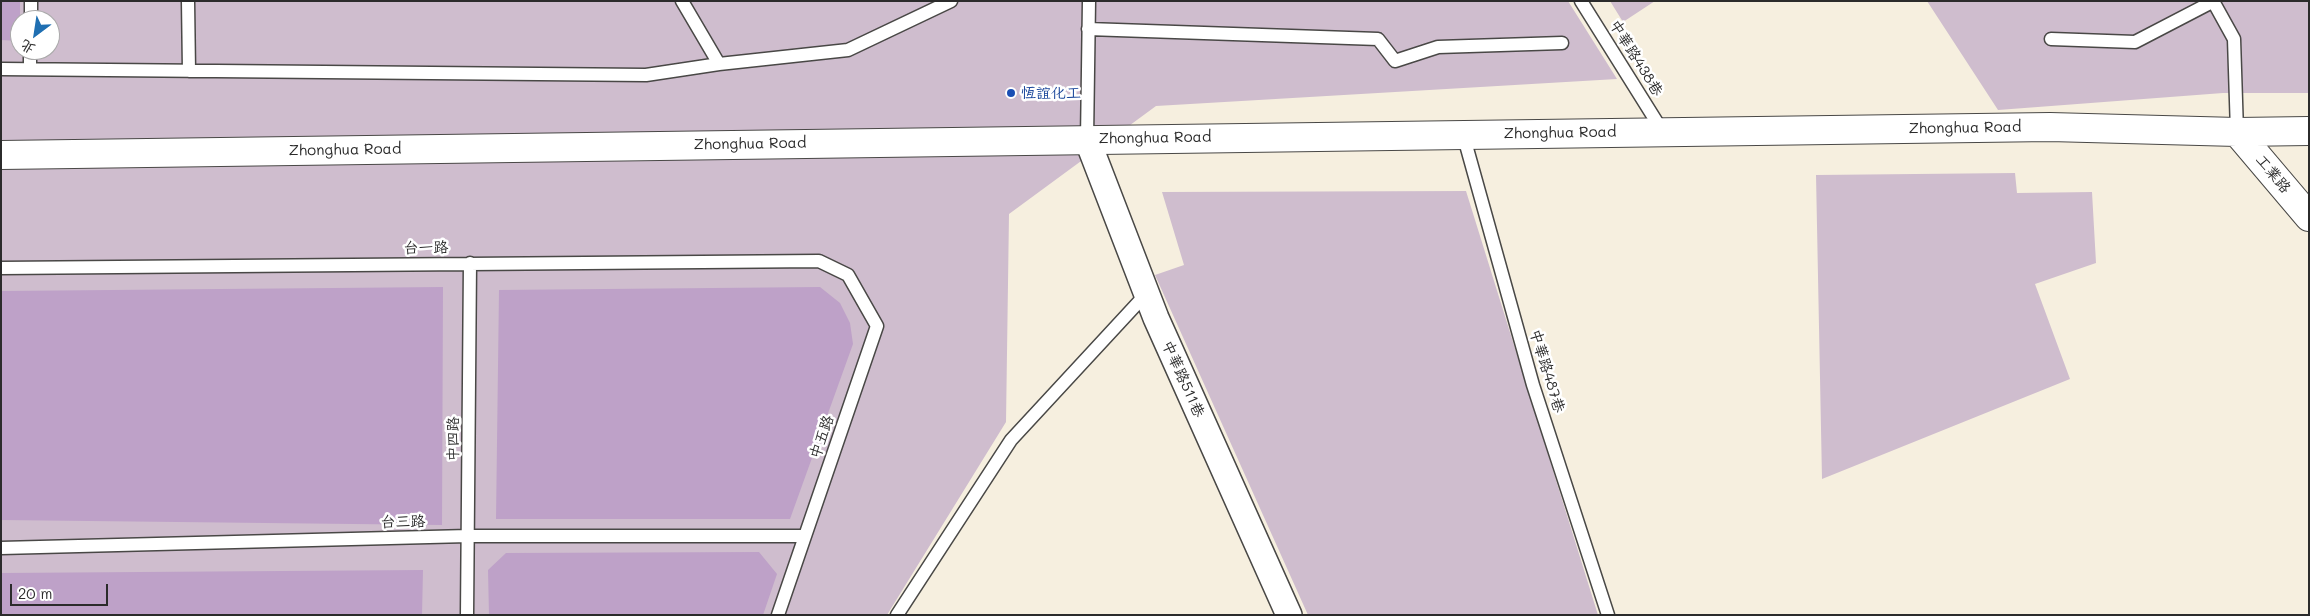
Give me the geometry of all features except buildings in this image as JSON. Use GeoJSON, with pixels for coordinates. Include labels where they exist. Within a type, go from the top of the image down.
{"type":"FeatureCollection","features":[{"type":"Feature","properties":{"kind":"street","name":"Zhonghua Road"},"geometry":{"type":"LineString","coordinates":[[1,155],[2050,127],[2237,132],[2309,131]]}},
{"type":"Feature","properties":{"kind":"street","name":"工業路"},"geometry":{"type":"LineString","coordinates":[[2237,132],[2309,216]]}},
{"type":"Feature","properties":{"kind":"street","name":"中華路511巷"},"geometry":{"type":"LineString","coordinates":[[1087,139],[1146,293],[1289,615]]}},
{"type":"Feature","properties":{"kind":"lane"},"geometry":{"type":"LineString","coordinates":[[188,1],[189,71]]}},
{"type":"Feature","properties":{"kind":"lane"},"geometry":{"type":"LineString","coordinates":[[682,1],[719,64]]}},
{"type":"Feature","properties":{"kind":"lane"},"geometry":{"type":"LineString","coordinates":[[1,69],[646,75],[719,64],[848,50],[951,1]]}},
{"type":"Feature","properties":{"kind":"lane"},"geometry":{"type":"LineString","coordinates":[[1087,139],[1089,1]]}},
{"type":"Feature","properties":{"kind":"lane","name":"中華路438巷"},"geometry":{"type":"LineString","coordinates":[[1581,1],[1663,132]]}},
{"type":"Feature","properties":{"kind":"lane"},"geometry":{"type":"LineString","coordinates":[[2051,39],[2135,42],[2212,2],[2234,39],[2237,132]]}},
{"type":"Feature","properties":{"kind":"lane"},"geometry":{"type":"LineString","coordinates":[[1088,29],[1378,39],[1395,61],[1438,47],[1562,43]]}},
{"type":"Feature","properties":{"kind":"lane"},"geometry":{"type":"LineString","coordinates":[[30,60],[30,69]]}},
{"type":"Feature","properties":{"kind":"lane","name":"中華路487巷"},"geometry":{"type":"LineString","coordinates":[[1463,134],[1533,385],[1608,615]]}},
{"type":"Feature","properties":{"kind":"lane","name":"台一路"},"geometry":{"type":"LineString","coordinates":[[1,268],[819,261],[848,275]]}},
{"type":"Feature","properties":{"kind":"lane","name":"中四路"},"geometry":{"type":"LineString","coordinates":[[468,615],[470,264]]}},
{"type":"Feature","properties":{"kind":"lane","name":"中五路"},"geometry":{"type":"LineString","coordinates":[[778,615],[877,326],[848,275]]}},
{"type":"Feature","properties":{"kind":"lane"},"geometry":{"type":"LineString","coordinates":[[896,615],[1011,440],[1146,293]]}},
{"type":"Feature","properties":{"kind":"lane","name":"台三路"},"geometry":{"type":"LineString","coordinates":[[1,548],[468,536],[805,536]]}},
{"type":"Feature","properties":{"kind":"shaded area"},"geometry":{"type":"Polygon","coordinates":[[[1,1],[1568,1],[1617,79],[1156,106],[1009,214],[1006,422],[887,615],[1,615],[1,1]]]}},
{"type":"Feature","properties":{"kind":"shaded area"},"geometry":{"type":"Polygon","coordinates":[[[1610,1],[1655,1],[1623,22],[1610,1]]]}},
{"type":"Feature","properties":{"kind":"shaded area"},"geometry":{"type":"Polygon","coordinates":[[[1927,1],[2309,1],[2309,93],[2223,93],[1998,110],[1927,1]]]}},
{"type":"Feature","properties":{"kind":"shaded area"},"geometry":{"type":"Polygon","coordinates":[[[2015,173],[2017,193],[2092,192],[2096,263],[2035,284],[2070,379],[1822,479],[1816,175],[2015,173]]]}},
{"type":"Feature","properties":{"kind":"shaded area"},"geometry":{"type":"Polygon","coordinates":[[[1466,191],[1598,615],[1308,615],[1155,275],[1184,265],[1162,192],[1466,191]]]}},
{"type":"Feature","properties":{"kind":"place","name":"恆誼化工"},"geometry":{"type":"Point","coordinates":[1011,93]}}]}
